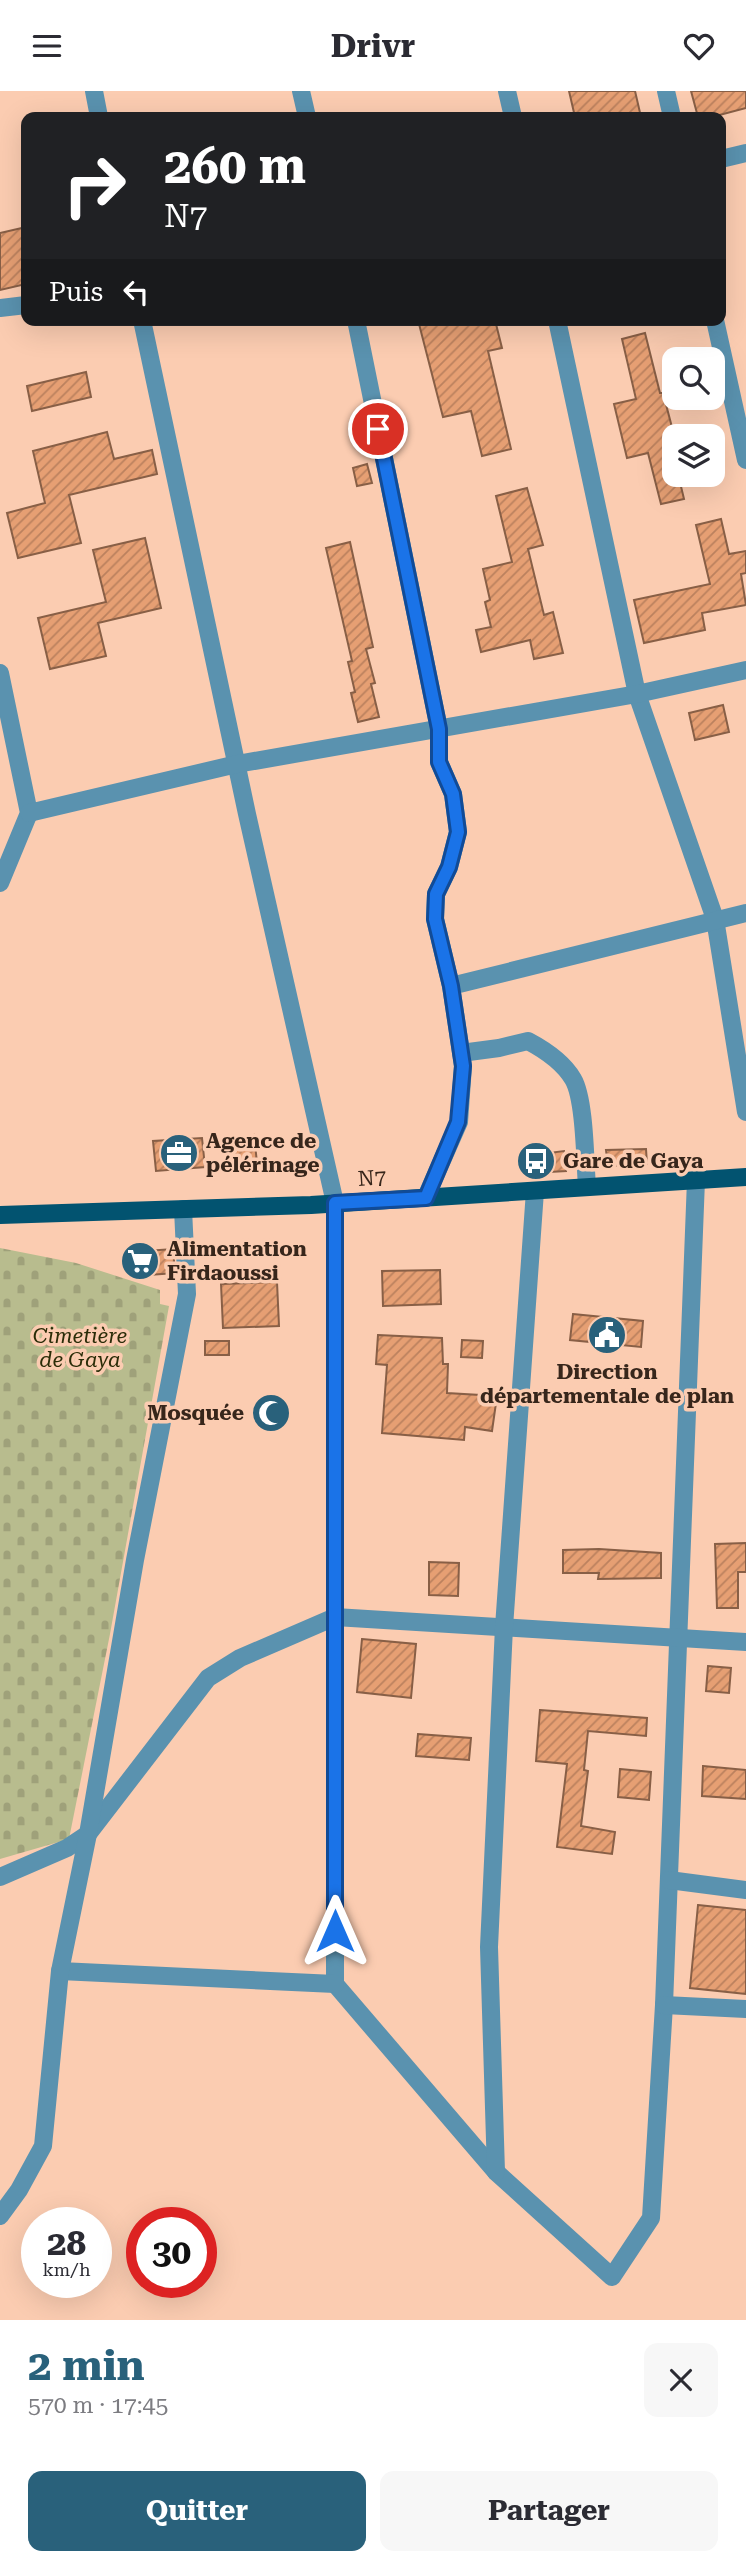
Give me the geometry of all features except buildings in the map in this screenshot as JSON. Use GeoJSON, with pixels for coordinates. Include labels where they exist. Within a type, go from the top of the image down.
{"type":"FeatureCollection","features":[{"type":"Feature","properties":{"kind":"main road","name":"N7"},"geometry":{"type":"LineString","coordinates":[[0,1215],[335,1203],[746,1177]]}},
{"type":"Feature","properties":{"kind":"street"},"geometry":{"type":"LineString","coordinates":[[94,91],[98,112]]}},
{"type":"Feature","properties":{"kind":"street"},"geometry":{"type":"LineString","coordinates":[[300,91],[306,112]]}},
{"type":"Feature","properties":{"kind":"street"},"geometry":{"type":"LineString","coordinates":[[507,91],[512,112]]}},
{"type":"Feature","properties":{"kind":"street"},"geometry":{"type":"LineString","coordinates":[[666,91],[670,112]]}},
{"type":"Feature","properties":{"kind":"street"},"geometry":{"type":"LineString","coordinates":[[726,158],[746,153]]}},
{"type":"Feature","properties":{"kind":"street"},"geometry":{"type":"LineString","coordinates":[[0,308],[21,306]]}},
{"type":"Feature","properties":{"kind":"street"},"geometry":{"type":"LineString","coordinates":[[143,326],[335,1203],[335,1984],[496,2172],[611,2277],[652,2218],[664,2005],[696,1180]]}},
{"type":"Feature","properties":{"kind":"street"},"geometry":{"type":"LineString","coordinates":[[357,326],[439,729],[439,762],[453,794],[458,832],[449,867],[436,894],[435,919],[451,986],[463,1066],[458,1122],[426,1198]]}},
{"type":"Feature","properties":{"kind":"street"},"geometry":{"type":"LineString","coordinates":[[558,326],[637,694],[715,919],[746,1112]]}},
{"type":"Feature","properties":{"kind":"street"},"geometry":{"type":"LineString","coordinates":[[716,326],[746,460]]}},
{"type":"Feature","properties":{"kind":"street"},"geometry":{"type":"LineString","coordinates":[[29,813],[237,764],[637,694],[746,670]]}},
{"type":"Feature","properties":{"kind":"street"},"geometry":{"type":"LineString","coordinates":[[0,673],[29,813],[0,883]]}},
{"type":"Feature","properties":{"kind":"street"},"geometry":{"type":"LineString","coordinates":[[451,986],[746,913]]}},
{"type":"Feature","properties":{"kind":"street"},"geometry":{"type":"LineString","coordinates":[[461,1053],[528,1041],[548,1052],[557,1061],[574,1080],[580,1101],[587,1187]]}},
{"type":"Feature","properties":{"kind":"street"},"geometry":{"type":"LineString","coordinates":[[496,2172],[489,1947],[505,1627],[535,1191]]}},
{"type":"Feature","properties":{"kind":"street"},"geometry":{"type":"LineString","coordinates":[[0,2217],[19,2190],[43,2145],[60,1971],[88,1834],[135,1560],[187,1294],[183,1209]]}},
{"type":"Feature","properties":{"kind":"street"},"geometry":{"type":"LineString","coordinates":[[0,1877],[66,1848],[88,1834],[208,1678],[240,1658],[335,1617],[746,1642]]}},
{"type":"Feature","properties":{"kind":"street"},"geometry":{"type":"LineString","coordinates":[[669,1881],[746,1890]]}},
{"type":"Feature","properties":{"kind":"street"},"geometry":{"type":"LineString","coordinates":[[60,1971],[335,1984]]}},
{"type":"Feature","properties":{"kind":"street"},"geometry":{"type":"LineString","coordinates":[[664,2005],[746,2009]]}},
{"type":"Feature","properties":{"kind":"green space","name":"Cimetière de Gaya"},"geometry":{"type":"Polygon","coordinates":[[[0,1248],[76,1263],[160,1290],[160,1304],[169,1306],[110,1634],[69,1839],[0,1859],[0,1248]]]}},
{"type":"Feature","properties":{"kind":"place","name":"Agence de pélérinage"},"geometry":{"type":"Point","coordinates":[179,1153]}},
{"type":"Feature","properties":{"kind":"place","name":"Gare de Gaya"},"geometry":{"type":"Point","coordinates":[536,1161]}},
{"type":"Feature","properties":{"kind":"place","name":"Alimentation Firdaoussi"},"geometry":{"type":"Point","coordinates":[140,1261]}},
{"type":"Feature","properties":{"kind":"place","name":"Direction départementale de plan"},"geometry":{"type":"Point","coordinates":[607,1335]}},
{"type":"Feature","properties":{"kind":"place","name":"Mosquée"},"geometry":{"type":"Point","coordinates":[271,1413]}},
{"type":"Feature","properties":{"kind":"route"},"geometry":{"type":"LineString","coordinates":[[335,1931],[335,1203],[426,1198],[458,1122],[463,1066],[451,986],[435,919],[436,894],[449,867],[458,832],[453,794],[439,762],[439,729],[378,429]]}}]}
